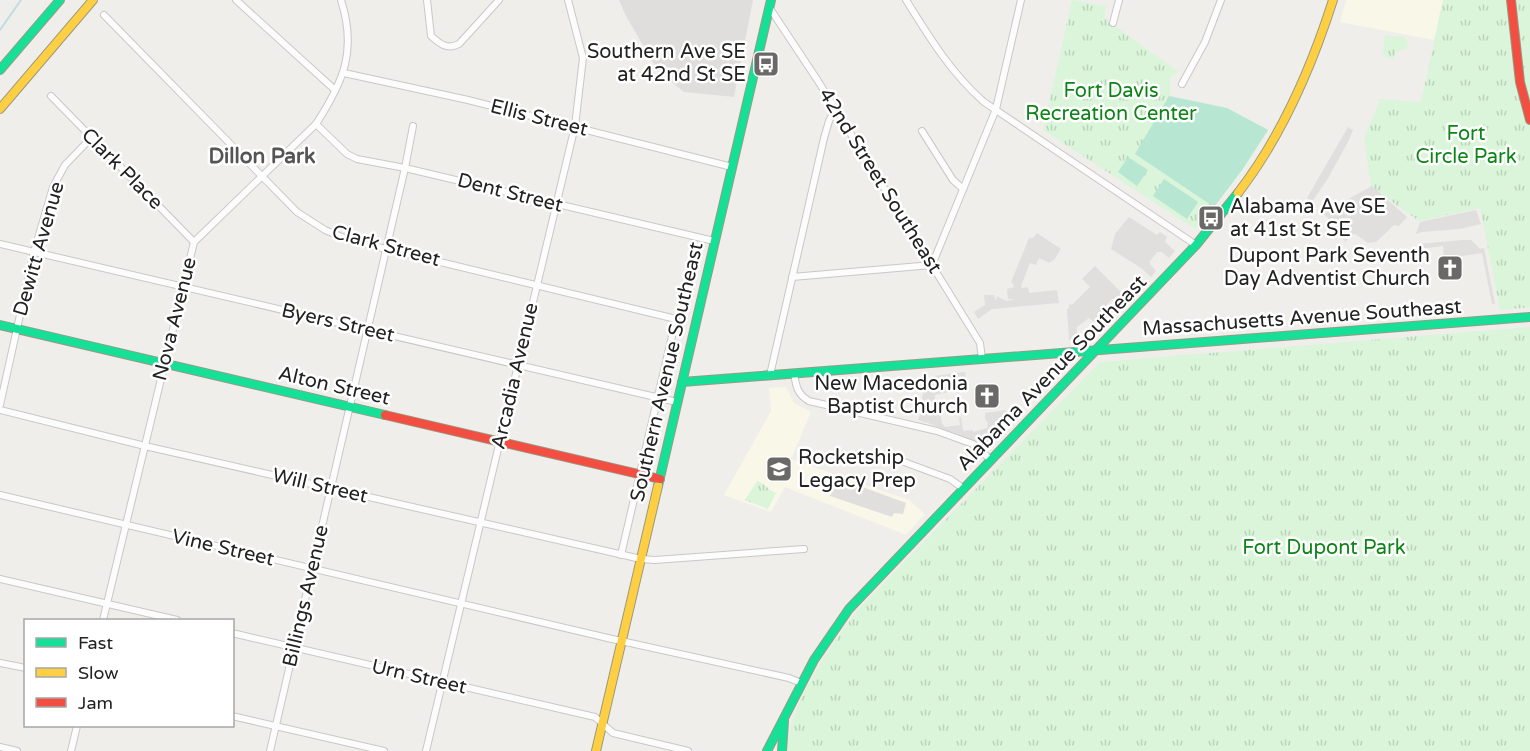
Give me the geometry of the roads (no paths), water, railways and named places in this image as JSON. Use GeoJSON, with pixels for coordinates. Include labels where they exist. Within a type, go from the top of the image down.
{"type":"FeatureCollection","features":[{"type":"Feature","properties":{"kind":"main road"},"geometry":{"type":"LineString","coordinates":[[0,70],[60,0]]}},
{"type":"Feature","properties":{"kind":"main road"},"geometry":{"type":"LineString","coordinates":[[0,109],[93,0]]}},
{"type":"Feature","properties":{"kind":"main road","name":"Alabama Avenue Southeast"},"geometry":{"type":"LineString","coordinates":[[767,751],[824,643],[849,609],[1097,350],[1225,212],[1280,131],[1313,60],[1334,0]]}},
{"type":"Feature","properties":{"kind":"main road"},"geometry":{"type":"LineString","coordinates":[[1510,0],[1520,82],[1530,120]]}},
{"type":"Feature","properties":{"kind":"main road","name":"Southern Avenue Southeast"},"geometry":{"type":"LineString","coordinates":[[596,751],[770,4]]}},
{"type":"Feature","properties":{"kind":"main road","name":"Massachusetts Avenue Southeast"},"geometry":{"type":"LineString","coordinates":[[682,382],[1530,317]]}},
{"type":"Feature","properties":{"kind":"main road","name":"Alton Street"},"geometry":{"type":"LineString","coordinates":[[0,325],[660,479]]}},
{"type":"Feature","properties":{"kind":"main road"},"geometry":{"type":"LineString","coordinates":[[782,751],[784,716]]}},
{"type":"Feature","properties":{"kind":"street"},"geometry":{"type":"LineString","coordinates":[[236,0],[335,90]]}},
{"type":"Feature","properties":{"kind":"street","name":"Nova Avenue"},"geometry":{"type":"LineString","coordinates":[[103,619],[194,242],[316,124],[344,73],[348,36],[347,20],[341,0]]}},
{"type":"Feature","properties":{"kind":"street"},"geometry":{"type":"LineString","coordinates":[[427,0],[431,36],[441,45],[452,47],[459,44],[499,0]]}},
{"type":"Feature","properties":{"kind":"street","name":"Arcadia Avenue"},"geometry":{"type":"LineString","coordinates":[[426,751],[575,126],[582,58],[568,0]]}},
{"type":"Feature","properties":{"kind":"street"},"geometry":{"type":"LineString","coordinates":[[906,0],[951,68],[979,97],[1196,245]]}},
{"type":"Feature","properties":{"kind":"street"},"geometry":{"type":"LineString","coordinates":[[792,277],[932,265],[996,110],[1021,0]]}},
{"type":"Feature","properties":{"kind":"street"},"geometry":{"type":"LineString","coordinates":[[1113,23],[1119,0]]}},
{"type":"Feature","properties":{"kind":"street"},"geometry":{"type":"LineString","coordinates":[[1182,84],[1205,42],[1221,0]]}},
{"type":"Feature","properties":{"kind":"street","name":"42nd Street Southeast"},"geometry":{"type":"LineString","coordinates":[[770,4],[980,343],[982,359]]}},
{"type":"Feature","properties":{"kind":"street","name":"Clark Street"},"geometry":{"type":"LineString","coordinates":[[104,15],[297,212],[325,230],[349,240],[676,319],[658,398]]}},
{"type":"Feature","properties":{"kind":"street","name":"Ellis Street"},"geometry":{"type":"LineString","coordinates":[[344,73],[575,126],[732,167]]}},
{"type":"Feature","properties":{"kind":"street","name":"Clark Place"},"geometry":{"type":"LineString","coordinates":[[51,96],[194,242]]}},
{"type":"Feature","properties":{"kind":"street"},"geometry":{"type":"LineString","coordinates":[[770,375],[824,138],[835,110]]}},
{"type":"Feature","properties":{"kind":"street","name":"Dent Street"},"geometry":{"type":"LineString","coordinates":[[316,124],[347,154],[357,159],[405,168],[714,241]]}},
{"type":"Feature","properties":{"kind":"street","name":"Billings Avenue"},"geometry":{"type":"LineString","coordinates":[[270,751],[387,249],[413,126]]}},
{"type":"Feature","properties":{"kind":"street"},"geometry":{"type":"LineString","coordinates":[[922,131],[953,180],[963,189]]}},
{"type":"Feature","properties":{"kind":"street","name":"Dewitt Avenue"},"geometry":{"type":"LineString","coordinates":[[0,405],[34,252],[56,178],[91,138]]}},
{"type":"Feature","properties":{"kind":"street","name":"Byers Street"},"geometry":{"type":"LineString","coordinates":[[0,244],[677,402]]}},
{"type":"Feature","properties":{"kind":"street"},"geometry":{"type":"LineString","coordinates":[[794,373],[795,385],[800,396],[808,401],[937,431],[973,444],[991,460]]}},
{"type":"Feature","properties":{"kind":"street"},"geometry":{"type":"LineString","coordinates":[[621,555],[658,398]]}},
{"type":"Feature","properties":{"kind":"street","name":"Will Street"},"geometry":{"type":"LineString","coordinates":[[0,411],[641,559],[655,560],[804,549]]}},
{"type":"Feature","properties":{"kind":"street"},"geometry":{"type":"LineString","coordinates":[[897,459],[950,478],[964,489]]}},
{"type":"Feature","properties":{"kind":"street","name":"Vine Street"},"geometry":{"type":"LineString","coordinates":[[0,495],[621,641],[789,678],[801,683]]}},
{"type":"Feature","properties":{"kind":"street"},"geometry":{"type":"LineString","coordinates":[[0,579],[169,619]]}},
{"type":"Feature","properties":{"kind":"street","name":"Urn Street"},"geometry":{"type":"LineString","coordinates":[[234,633],[595,717],[613,733],[688,751]]}},
{"type":"Feature","properties":{"kind":"street"},"geometry":{"type":"LineString","coordinates":[[0,663],[24,668]]}},
{"type":"Feature","properties":{"kind":"street"},"geometry":{"type":"LineString","coordinates":[[234,716],[384,751]]}},
{"type":"Feature","properties":{"kind":"street"},"geometry":{"type":"LineString","coordinates":[[71,751],[77,727]]}},
{"type":"Feature","properties":{"kind":"street"},"geometry":{"type":"LineString","coordinates":[[0,747],[17,751]]}},
{"type":"Feature","properties":{"kind":"waterway"},"geometry":{"type":"LineString","coordinates":[[0,30],[21,0]]}},
{"type":"Feature","properties":{"kind":"place","name":"Southern Ave SE at 42nd St SE"},"geometry":{"type":"Point","coordinates":[766,64]}},
{"type":"Feature","properties":{"kind":"place","name":"Alabama Ave SE at 41st St SE"},"geometry":{"type":"Point","coordinates":[1211,218]}},
{"type":"Feature","properties":{"kind":"place","name":"Dupont Park Seventh Day Adventist Church"},"geometry":{"type":"Point","coordinates":[1450,268]}},
{"type":"Feature","properties":{"kind":"place","name":"New Macedonia Baptist Church"},"geometry":{"type":"Point","coordinates":[987,396]}},
{"type":"Feature","properties":{"kind":"place","name":"Rocketship Legacy Prep"},"geometry":{"type":"Point","coordinates":[779,469]}},
{"type":"Feature","properties":{"kind":"district","name":"Dillon Park"},"geometry":{"type":"Point","coordinates":[262,156]}},
{"type":"Feature","properties":{"kind":"park label","name":"Fort Davis Recreation Center"},"geometry":{"type":"Point","coordinates":[1111,102]}},
{"type":"Feature","properties":{"kind":"park label","name":"Fort Circle Park"},"geometry":{"type":"Point","coordinates":[1466,146]}},
{"type":"Feature","properties":{"kind":"park label","name":"Fort Dupont Park"},"geometry":{"type":"Point","coordinates":[1324,548]}}]}
